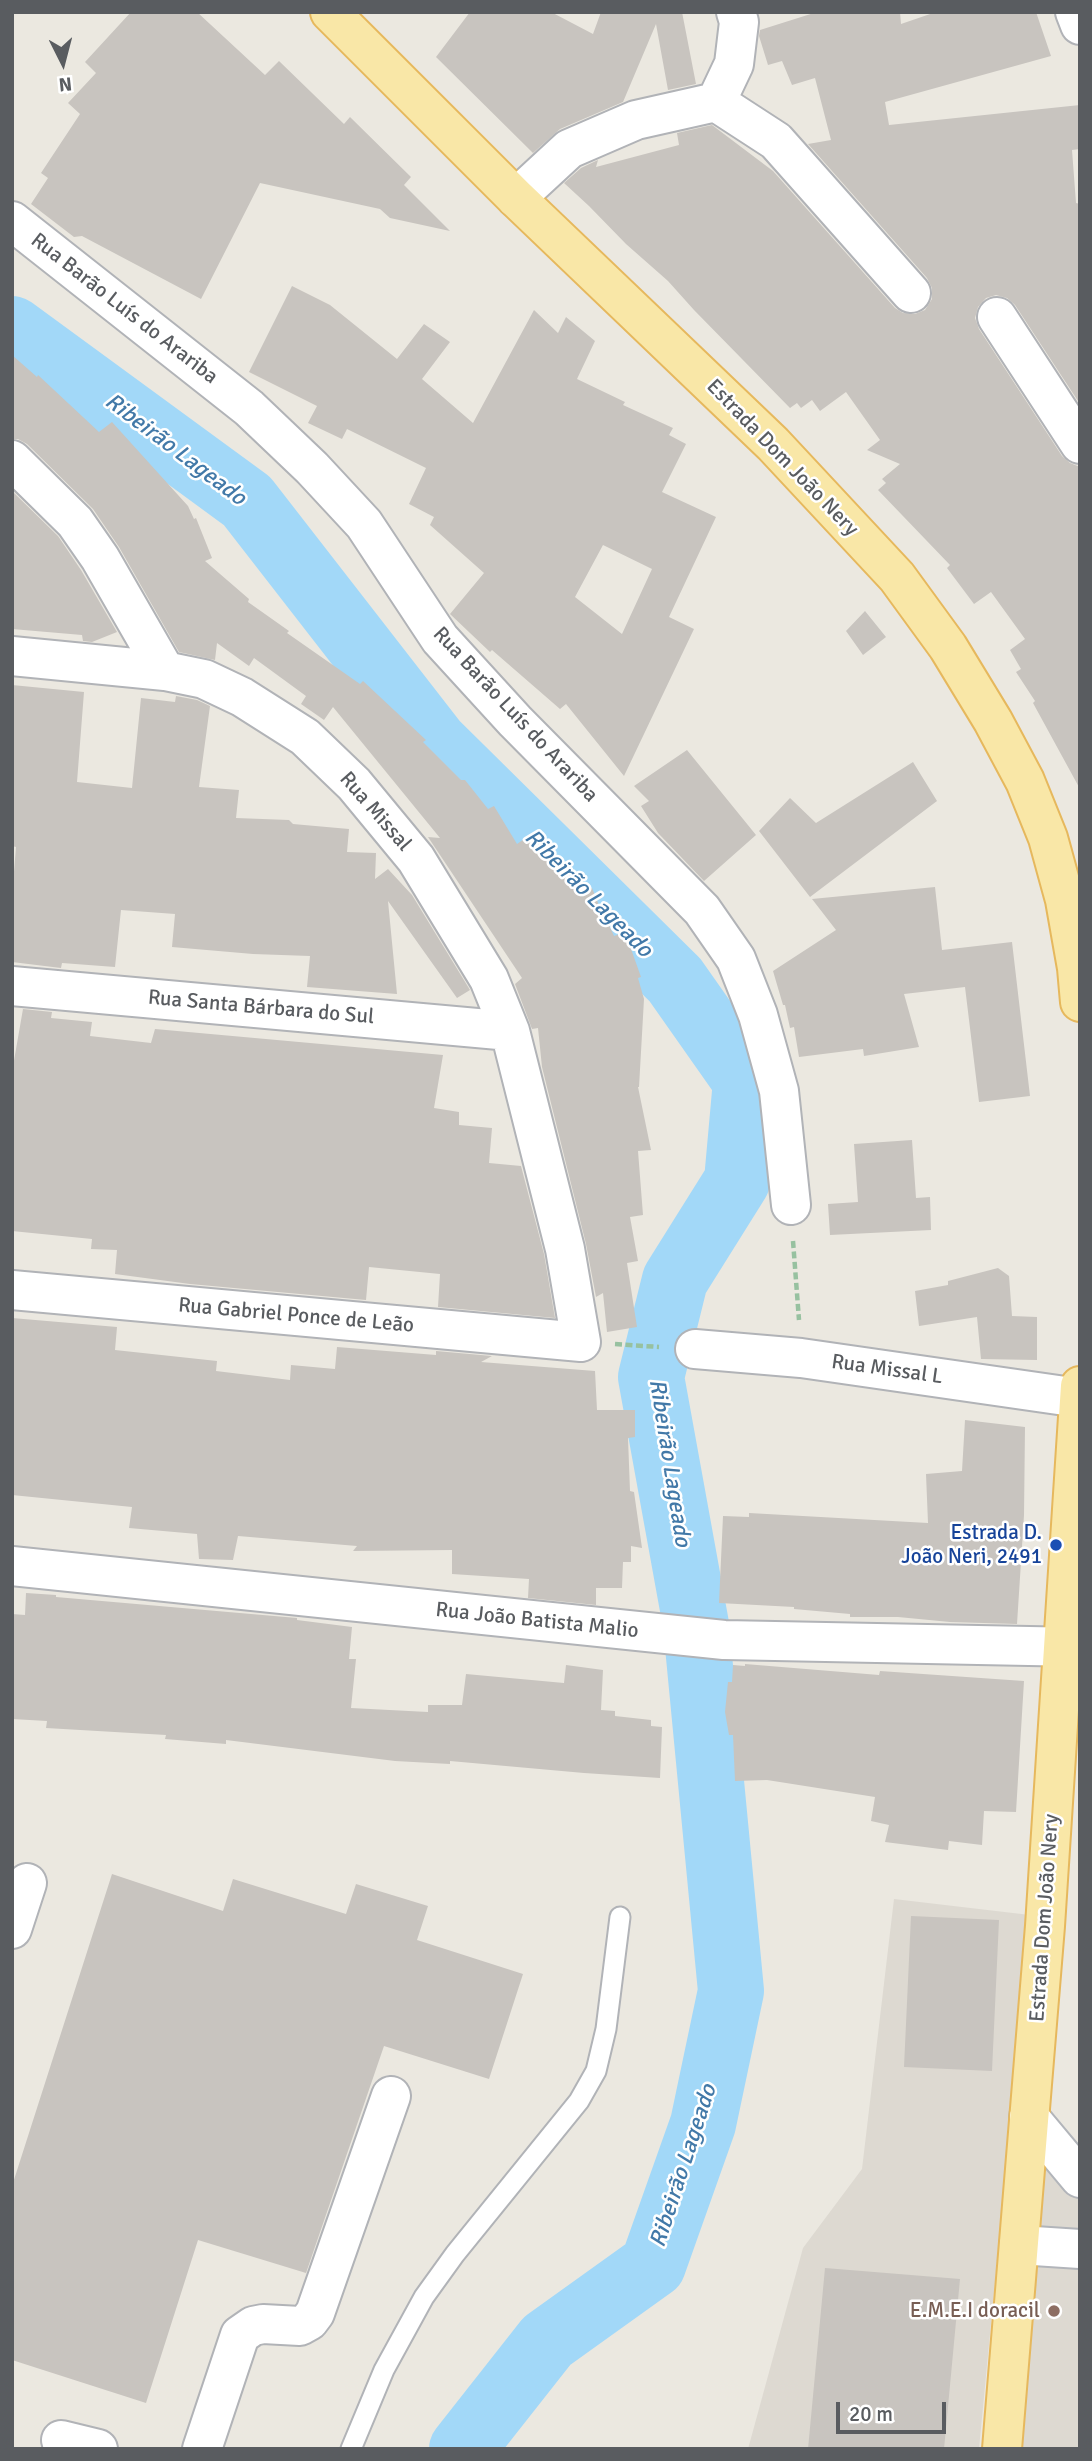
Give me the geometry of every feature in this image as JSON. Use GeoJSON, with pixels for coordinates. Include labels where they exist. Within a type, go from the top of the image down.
{"type":"FeatureCollection","features":[{"type":"Feature","properties":{"kind":"main road","name":"Estrada Dom João Nery"},"geometry":{"type":"LineString","coordinates":[[330,12],[516,198],[773,444],[897,577],[948,647],[993,721],[1025,781],[1048,838],[1065,900],[1080,1002]]}},
{"type":"Feature","properties":{"kind":"main road","name":"Estrada Dom João Nery"},"geometry":{"type":"LineString","coordinates":[[1002,2449],[1072,1647],[1080,1386]]}},
{"type":"Feature","properties":{"kind":"street"},"geometry":{"type":"LineString","coordinates":[[716,102],[734,64],[739,22],[736,12]]}},
{"type":"Feature","properties":{"kind":"street"},"geometry":{"type":"LineString","coordinates":[[1075,12],[1080,25]]}},
{"type":"Feature","properties":{"kind":"street"},"geometry":{"type":"LineString","coordinates":[[516,198],[569,149],[636,120],[716,102],[776,141],[911,293]]}},
{"type":"Feature","properties":{"kind":"street","name":"Rua Barão Luís do Arariba"},"geometry":{"type":"LineString","coordinates":[[12,221],[250,408],[312,468],[364,524],[440,639],[515,721],[702,910],[736,960],[758,1015],[779,1091],[791,1205]]}},
{"type":"Feature","properties":{"kind":"street"},"geometry":{"type":"LineString","coordinates":[[997,317],[1080,444]]}},
{"type":"Feature","properties":{"kind":"street"},"geometry":{"type":"LineString","coordinates":[[12,460],[75,522],[100,558],[165,671]]}},
{"type":"Feature","properties":{"kind":"street","name":"Rua Missal"},"geometry":{"type":"LineString","coordinates":[[12,656],[165,671],[204,679],[242,697],[305,737],[354,784],[416,859],[489,979],[510,1031],[587,1343]]}},
{"type":"Feature","properties":{"kind":"street","name":"Rua Santa Bárbara do Sul"},"geometry":{"type":"LineString","coordinates":[[12,986],[510,1031]]}},
{"type":"Feature","properties":{"kind":"street","name":"Rua Gabriel Ponce de Leão"},"geometry":{"type":"LineString","coordinates":[[12,1290],[587,1343]]}},
{"type":"Feature","properties":{"kind":"street","name":"Rua Missal L"},"geometry":{"type":"LineString","coordinates":[[695,1349],[801,1358],[1079,1398]]}},
{"type":"Feature","properties":{"kind":"street","name":"Rua João Batista Malio"},"geometry":{"type":"LineString","coordinates":[[12,1566],[724,1640],[1072,1647]]}},
{"type":"Feature","properties":{"kind":"street"},"geometry":{"type":"LineString","coordinates":[[12,1929],[27,1883]]}},
{"type":"Feature","properties":{"kind":"street"},"geometry":{"type":"LineString","coordinates":[[202,2449],[240,2335],[253,2326],[263,2324],[300,2326],[315,2313],[391,2096]]}},
{"type":"Feature","properties":{"kind":"street"},"geometry":{"type":"LineString","coordinates":[[1030,2117],[1080,2178]]}},
{"type":"Feature","properties":{"kind":"street"},"geometry":{"type":"LineString","coordinates":[[1019,2245],[1080,2249]]}},
{"type":"Feature","properties":{"kind":"street"},"geometry":{"type":"LineString","coordinates":[[61,2440],[98,2449]]}},
{"type":"Feature","properties":{"kind":"lane"},"geometry":{"type":"LineString","coordinates":[[351,2449],[384,2370],[424,2297],[579,2101],[596,2071],[606,2029],[620,1917]]}},
{"type":"Feature","properties":{"kind":"path"},"geometry":{"type":"LineString","coordinates":[[791,1205],[800,1332]]}},
{"type":"Feature","properties":{"kind":"path"},"geometry":{"type":"LineString","coordinates":[[587,1343],[695,1349]]}},
{"type":"Feature","properties":{"kind":"shaded area"},"geometry":{"type":"Polygon","coordinates":[[[894,1899],[1030,1915],[979,2449],[748,2449],[803,2248],[862,2169],[894,1899]]]}},
{"type":"Feature","properties":{"kind":"shaded area","name":"E.M.E.I doracil"},"geometry":{"type":"Polygon","coordinates":[[[1046,2132],[1080,2173],[1080,2449],[1014,2449],[1046,2132]]]}},
{"type":"Feature","properties":{"kind":"building"},"geometry":{"type":"Polygon","coordinates":[[[131,12],[197,12],[265,75],[279,61],[344,124],[350,117],[411,177],[404,185],[450,231],[390,218],[380,209],[260,183],[201,299],[82,236],[74,237],[31,204],[48,178],[41,173],[80,114],[68,103],[96,73],[85,62],[131,12]]]}},
{"type":"Feature","properties":{"kind":"building"},"geometry":{"type":"Polygon","coordinates":[[[470,12],[551,12],[593,34],[601,12],[682,12],[696,84],[668,90],[656,24],[623,102],[560,129],[533,153],[436,57],[470,12]]]}},
{"type":"Feature","properties":{"kind":"building"},"geometry":{"type":"Polygon","coordinates":[[[817,12],[900,12],[901,24],[936,12],[1036,12],[1051,56],[885,102],[889,125],[1080,105],[1080,149],[1072,150],[1076,203],[1080,204],[1080,404],[1015,305],[1007,298],[996,295],[986,298],[978,307],[975,318],[979,329],[1062,456],[1080,467],[1080,789],[1033,703],[1035,701],[1016,672],[1021,669],[1010,650],[1025,639],[991,592],[974,604],[947,568],[950,565],[878,490],[886,483],[882,479],[900,464],[867,450],[880,440],[846,392],[820,411],[812,400],[801,408],[797,403],[790,408],[668,281],[564,183],[581,168],[598,160],[596,167],[679,145],[677,133],[712,125],[773,171],[895,308],[903,313],[915,314],[925,310],[932,299],[932,288],[927,278],[808,144],[831,140],[815,78],[792,85],[782,61],[768,65],[759,36],[760,30],[817,12]]]}},
{"type":"Feature","properties":{"kind":"building"},"geometry":{"type":"Polygon","coordinates":[[[292,286],[330,305],[397,359],[424,324],[450,342],[422,379],[473,423],[534,310],[558,333],[566,317],[595,341],[577,379],[625,402],[623,405],[673,428],[669,435],[686,444],[662,492],[716,517],[669,617],[694,629],[624,776],[566,704],[560,709],[492,650],[490,652],[450,614],[484,573],[430,525],[434,517],[409,504],[426,468],[347,429],[342,439],[308,423],[317,406],[249,372],[292,286]],[[603,545],[575,597],[622,634],[652,569],[603,545]]]}},
{"type":"Feature","properties":{"kind":"building"},"geometry":{"type":"Polygon","coordinates":[[[12,355],[37,377],[38,375],[99,432],[112,422],[188,506],[194,519],[196,518],[212,558],[205,561],[249,599],[248,602],[289,631],[287,633],[360,684],[363,681],[426,740],[423,742],[461,780],[465,780],[488,809],[494,806],[517,844],[530,835],[580,893],[592,888],[614,936],[625,932],[641,977],[638,978],[644,999],[638,1087],[651,1150],[638,1151],[643,1215],[630,1217],[638,1261],[627,1263],[637,1327],[607,1332],[603,1293],[596,1297],[586,1244],[542,1067],[538,1028],[532,1029],[515,984],[522,978],[428,837],[440,838],[333,707],[324,720],[301,704],[306,696],[254,658],[249,666],[217,643],[215,660],[179,652],[119,547],[93,509],[27,444],[12,439],[12,355]]]}},
{"type":"Feature","properties":{"kind":"building"},"geometry":{"type":"Polygon","coordinates":[[[12,491],[58,536],[117,632],[92,642],[83,641],[82,635],[12,629],[12,491]]]}},
{"type":"Feature","properties":{"kind":"building"},"geometry":{"type":"Polygon","coordinates":[[[865,611],[886,637],[863,655],[846,631],[865,611]]]}},
{"type":"Feature","properties":{"kind":"building"},"geometry":{"type":"Polygon","coordinates":[[[12,685],[84,692],[77,782],[132,788],[141,698],[175,702],[176,696],[210,706],[199,787],[239,790],[236,818],[289,820],[293,824],[349,829],[347,852],[376,853],[375,879],[388,869],[412,895],[470,990],[457,998],[388,901],[397,994],[307,987],[310,956],[172,947],[175,914],[121,910],[115,967],[62,963],[61,968],[12,962],[12,896],[16,847],[12,846],[12,685]]]}},
{"type":"Feature","properties":{"kind":"building"},"geometry":{"type":"Polygon","coordinates":[[[687,750],[756,835],[704,881],[658,833],[641,806],[649,801],[634,786],[687,750]]]}},
{"type":"Feature","properties":{"kind":"building"},"geometry":{"type":"Polygon","coordinates":[[[913,762],[937,801],[810,897],[759,831],[790,798],[816,823],[913,762]]]}},
{"type":"Feature","properties":{"kind":"building"},"geometry":{"type":"Polygon","coordinates":[[[935,887],[942,950],[1012,942],[1030,1096],[979,1102],[965,987],[904,994],[919,1047],[864,1056],[863,1049],[799,1057],[794,1027],[790,1028],[773,971],[836,930],[812,899],[935,887]]]}},
{"type":"Feature","properties":{"kind":"building"},"geometry":{"type":"Polygon","coordinates":[[[23,1009],[52,1012],[51,1018],[92,1022],[90,1036],[151,1043],[155,1029],[443,1055],[434,1108],[459,1112],[459,1125],[492,1128],[489,1163],[521,1166],[544,1254],[555,1318],[438,1307],[440,1274],[369,1267],[366,1300],[190,1284],[115,1274],[117,1250],[91,1249],[92,1239],[12,1231],[12,1072],[23,1009]]]}},
{"type":"Feature","properties":{"kind":"building"},"geometry":{"type":"Polygon","coordinates":[[[912,1140],[916,1198],[930,1197],[931,1230],[830,1235],[828,1204],[858,1202],[854,1144],[912,1140]]]}},
{"type":"Feature","properties":{"kind":"building"},"geometry":{"type":"Polygon","coordinates":[[[998,1268],[1009,1276],[1012,1316],[1037,1317],[1037,1360],[981,1359],[977,1317],[919,1326],[915,1291],[948,1285],[948,1281],[998,1268]]]}},
{"type":"Feature","properties":{"kind":"building"},"geometry":{"type":"Polygon","coordinates":[[[12,1318],[117,1327],[115,1350],[217,1361],[216,1371],[290,1380],[291,1365],[335,1369],[337,1347],[436,1355],[436,1351],[492,1356],[481,1362],[595,1371],[597,1410],[635,1410],[635,1437],[628,1438],[630,1491],[634,1492],[642,1548],[631,1546],[631,1562],[623,1562],[622,1588],[596,1588],[596,1605],[528,1598],[529,1579],[452,1574],[452,1550],[353,1551],[357,1546],[238,1536],[233,1560],[199,1559],[197,1534],[129,1528],[132,1507],[12,1495],[12,1318]]]}},
{"type":"Feature","properties":{"kind":"building"},"geometry":{"type":"Polygon","coordinates":[[[965,1420],[1025,1427],[1024,1515],[1017,1624],[850,1617],[850,1614],[794,1607],[719,1603],[723,1516],[749,1517],[749,1513],[928,1523],[926,1474],[962,1471],[965,1420]]]}},
{"type":"Feature","properties":{"kind":"building"},"geometry":{"type":"Polygon","coordinates":[[[26,1593],[297,1618],[352,1627],[349,1659],[356,1659],[351,1708],[428,1712],[428,1705],[462,1705],[466,1674],[564,1683],[566,1665],[603,1670],[601,1710],[615,1711],[615,1716],[651,1720],[651,1726],[662,1727],[660,1778],[450,1761],[450,1764],[395,1761],[226,1740],[226,1744],[165,1739],[166,1735],[46,1728],[47,1721],[12,1719],[12,1614],[25,1615],[26,1593]]]}},
{"type":"Feature","properties":{"kind":"building"},"geometry":{"type":"Polygon","coordinates":[[[733,1665],[879,1675],[880,1671],[1024,1681],[1016,1812],[984,1811],[982,1845],[949,1841],[948,1850],[885,1842],[889,1825],[871,1821],[875,1797],[767,1780],[735,1781],[733,1735],[729,1735],[725,1712],[733,1665]]]}},
{"type":"Feature","properties":{"kind":"building"},"geometry":{"type":"Polygon","coordinates":[[[112,1874],[223,1911],[233,1879],[346,1914],[356,1884],[428,1906],[417,1940],[523,1974],[489,2079],[384,2046],[306,2273],[198,2240],[146,2403],[12,2360],[12,2186],[112,1874]]]}},
{"type":"Feature","properties":{"kind":"building"},"geometry":{"type":"Polygon","coordinates":[[[911,1916],[999,1920],[992,2071],[904,2067],[911,1916]]]}},
{"type":"Feature","properties":{"kind":"building"},"geometry":{"type":"Polygon","coordinates":[[[825,2268],[960,2279],[944,2449],[808,2449],[825,2268]]]}},
{"type":"Feature","properties":{"kind":"waterway","name":"Ribeirão Lageado"},"geometry":{"type":"LineString","coordinates":[[12,329],[247,501],[435,743],[675,980],[746,1081],[737,1181],[675,1280],[651,1377],[696,1625],[731,1991],[703,2124],[653,2265],[547,2341],[462,2449]]}},
{"type":"Feature","properties":{"kind":"place","name":"Estrada D. João Neri, 2491"},"geometry":{"type":"Point","coordinates":[1056,1545]}},
{"type":"Feature","properties":{"kind":"place","name":"E.M.E.I doracil"},"geometry":{"type":"Point","coordinates":[1054,2311]}}]}
